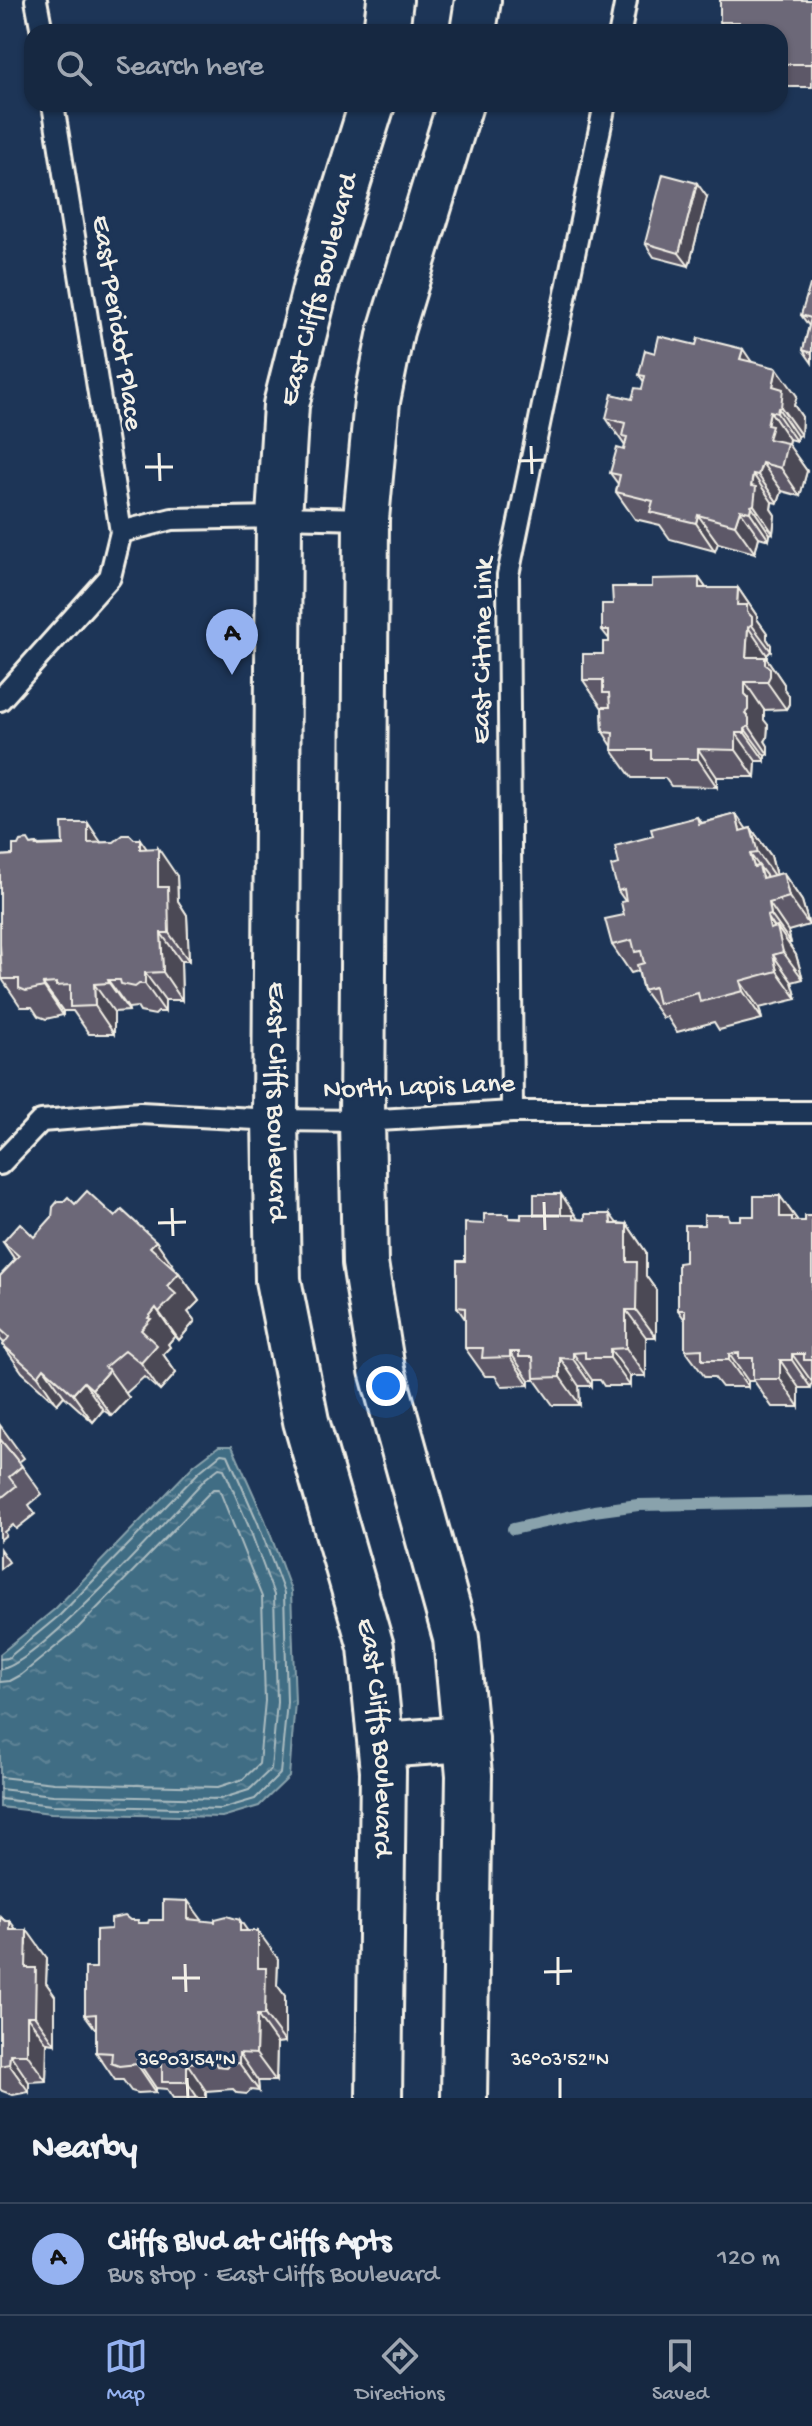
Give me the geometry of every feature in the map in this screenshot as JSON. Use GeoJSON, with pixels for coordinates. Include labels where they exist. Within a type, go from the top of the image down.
{"type":"FeatureCollection","features":[{"type":"Feature","properties":{"kind":"street"},"geometry":{"type":"LineString","coordinates":[[387,24],[390,0]]}},
{"type":"Feature","properties":{"kind":"street"},"geometry":{"type":"LineString","coordinates":[[474,24],[478,0]]}},
{"type":"Feature","properties":{"kind":"street","name":"East Cliffs Boulevard"},"geometry":{"type":"LineString","coordinates":[[370,112],[316,285],[286,405],[279,517],[275,1120],[278,1280],[306,1421],[371,1647],[383,1771],[379,2098]]}},
{"type":"Feature","properties":{"kind":"street"},"geometry":{"type":"LineString","coordinates":[[458,112],[391,331],[377,401],[366,519],[362,1121],[365,1263],[380,1355],[456,1638],[469,1775],[464,2098]]}},
{"type":"Feature","properties":{"kind":"street"},"geometry":{"type":"LineString","coordinates":[[381,1745],[466,1739]]}},
{"type":"Feature","properties":{"kind":"lane"},"geometry":{"type":"LineString","coordinates":[[36,0],[40,24]]}},
{"type":"Feature","properties":{"kind":"lane"},"geometry":{"type":"LineString","coordinates":[[622,24],[626,0]]}},
{"type":"Feature","properties":{"kind":"lane","name":"East Peridot Place"},"geometry":{"type":"LineString","coordinates":[[0,700],[110,577],[121,532],[54,112]]}},
{"type":"Feature","properties":{"kind":"lane","name":"East Citrine Link"},"geometry":{"type":"LineString","coordinates":[[512,1112],[508,575],[603,112]]}},
{"type":"Feature","properties":{"kind":"lane"},"geometry":{"type":"LineString","coordinates":[[121,532],[172,519],[366,519]]}},
{"type":"Feature","properties":{"kind":"lane","name":"North Lapis Lane"},"geometry":{"type":"LineString","coordinates":[[0,1164],[41,1121],[140,1113],[362,1121],[512,1112],[812,1112]]}},
{"type":"Feature","properties":{"kind":"water"},"geometry":{"type":"Polygon","coordinates":[[[219,1446],[232,1446],[265,1520],[291,1591],[295,1702],[289,1777],[259,1806],[222,1817],[51,1813],[0,1807],[0,1654],[55,1609],[194,1465],[219,1446]]]}},
{"type":"Feature","properties":{"kind":"building"},"geometry":{"type":"Polygon","coordinates":[[[720,0],[812,0],[812,64],[788,64],[788,24],[720,22],[720,0]]]}},
{"type":"Feature","properties":{"kind":"building"},"geometry":{"type":"Polygon","coordinates":[[[663,174],[697,183],[679,253],[645,243],[663,174]]]}},
{"type":"Feature","properties":{"kind":"building"},"geometry":{"type":"Polygon","coordinates":[[[812,285],[812,353],[803,350],[811,318],[801,315],[812,285]]]}},
{"type":"Feature","properties":{"kind":"building"},"geometry":{"type":"Polygon","coordinates":[[[659,336],[696,345],[698,338],[743,349],[740,359],[777,368],[773,386],[783,389],[781,407],[777,413],[770,411],[767,425],[772,426],[768,439],[787,443],[781,468],[762,463],[758,475],[753,474],[751,486],[756,487],[754,505],[750,512],[740,510],[735,525],[698,515],[696,523],[650,512],[653,501],[616,492],[620,475],[610,473],[617,448],[624,450],[627,437],[622,436],[625,423],[606,418],[612,394],[632,399],[635,388],[642,389],[645,376],[639,375],[645,350],[655,353],[659,336]]]}},
{"type":"Feature","properties":{"kind":"building"},"geometry":{"type":"Polygon","coordinates":[[[699,578],[699,588],[738,588],[737,605],[747,605],[747,612],[752,617],[752,624],[748,627],[746,657],[765,657],[765,664],[770,668],[767,682],[745,682],[748,710],[745,713],[749,726],[745,733],[736,733],[736,750],[698,749],[698,759],[651,759],[651,750],[612,750],[613,733],[603,732],[602,707],[610,707],[609,693],[603,693],[603,680],[583,680],[583,654],[603,654],[603,642],[609,642],[609,630],[602,630],[602,604],[613,604],[612,587],[652,587],[652,579],[699,578]]]}},
{"type":"Feature","properties":{"kind":"building"},"geometry":{"type":"Polygon","coordinates":[[[736,814],[740,831],[751,828],[758,853],[750,854],[754,867],[759,866],[762,878],[783,873],[789,897],[769,903],[771,915],[767,916],[770,929],[777,927],[783,952],[773,955],[777,971],[740,981],[743,991],[700,1002],[698,993],[658,1004],[654,987],[643,990],[637,965],[644,963],[641,951],[635,952],[632,940],[612,945],[605,919],[624,915],[621,902],[626,901],[624,889],[618,891],[611,866],[619,864],[615,846],[653,836],[651,829],[697,817],[699,824],[736,814]]]}},
{"type":"Feature","properties":{"kind":"building"},"geometry":{"type":"Polygon","coordinates":[[[62,823],[88,823],[88,843],[114,842],[123,835],[130,835],[140,839],[140,849],[158,848],[158,887],[168,887],[169,933],[161,933],[163,972],[145,973],[145,984],[135,987],[121,984],[120,980],[94,984],[95,1006],[70,1007],[70,985],[43,984],[44,987],[26,991],[19,988],[19,979],[2,979],[0,856],[13,855],[13,845],[18,845],[20,841],[28,840],[36,846],[63,845],[62,823]]]}},
{"type":"Feature","properties":{"kind":"building"},"geometry":{"type":"Polygon","coordinates":[[[87,1191],[115,1217],[122,1210],[156,1241],[150,1247],[179,1273],[167,1286],[176,1294],[159,1312],[156,1308],[141,1330],[157,1345],[141,1363],[125,1350],[105,1367],[109,1370],[92,1389],[84,1382],[73,1394],[44,1368],[38,1376],[3,1345],[9,1337],[0,1329],[0,1276],[19,1256],[3,1242],[20,1223],[34,1237],[52,1217],[53,1207],[58,1201],[68,1197],[75,1204],[87,1191]]]}},
{"type":"Feature","properties":{"kind":"building"},"geometry":{"type":"Polygon","coordinates":[[[534,1194],[561,1194],[561,1215],[573,1215],[573,1219],[585,1220],[585,1214],[610,1214],[611,1224],[627,1224],[627,1262],[637,1262],[636,1310],[626,1310],[626,1348],[610,1349],[610,1358],[585,1358],[585,1352],[573,1353],[573,1359],[560,1358],[560,1377],[534,1378],[533,1357],[519,1357],[519,1352],[510,1352],[510,1357],[482,1358],[483,1348],[465,1348],[465,1308],[457,1307],[457,1261],[465,1261],[465,1223],[484,1224],[484,1214],[509,1214],[509,1218],[521,1219],[521,1214],[534,1214],[534,1194]]]}},
{"type":"Feature","properties":{"kind":"building"},"geometry":{"type":"Polygon","coordinates":[[[754,1196],[780,1196],[780,1217],[805,1221],[805,1216],[812,1216],[812,1360],[804,1360],[804,1354],[792,1354],[792,1360],[780,1360],[780,1379],[753,1379],[753,1358],[739,1358],[739,1353],[729,1354],[729,1360],[702,1360],[702,1349],[685,1350],[685,1310],[678,1310],[678,1263],[685,1262],[685,1225],[704,1225],[704,1215],[728,1215],[729,1220],[754,1216],[754,1196]]]}},
{"type":"Feature","properties":{"kind":"building"},"geometry":{"type":"Polygon","coordinates":[[[0,1439],[22,1466],[9,1477],[16,1486],[0,1499],[0,1439]]]}},
{"type":"Feature","properties":{"kind":"building"},"geometry":{"type":"Polygon","coordinates":[[[163,1900],[188,1901],[188,1919],[215,1922],[215,1919],[227,1916],[240,1920],[240,1931],[258,1931],[258,1968],[266,1968],[265,2015],[257,2015],[256,2054],[239,2053],[239,2063],[227,2067],[217,2066],[214,2061],[187,2063],[187,2082],[162,2082],[162,2063],[137,2060],[137,2064],[119,2066],[111,2063],[112,2053],[96,2052],[96,2014],[85,2015],[85,1968],[96,1968],[96,1930],[111,1929],[111,1919],[125,1916],[138,1920],[138,1923],[163,1920],[163,1900]]]}},
{"type":"Feature","properties":{"kind":"building"},"geometry":{"type":"Polygon","coordinates":[[[0,1917],[10,1921],[10,1930],[27,1930],[26,1968],[36,1968],[35,2016],[27,2016],[27,2054],[10,2054],[9,2064],[0,2066],[0,1917]]]}},
{"type":"Feature","properties":{"kind":"waterway"},"geometry":{"type":"LineString","coordinates":[[513,1529],[594,1511],[638,1505],[812,1502]]}},
{"type":"Feature","properties":{"kind":"place","name":"Cliffs Blvd at Cliffs Apts"},"geometry":{"type":"Point","coordinates":[232,675]}}]}
